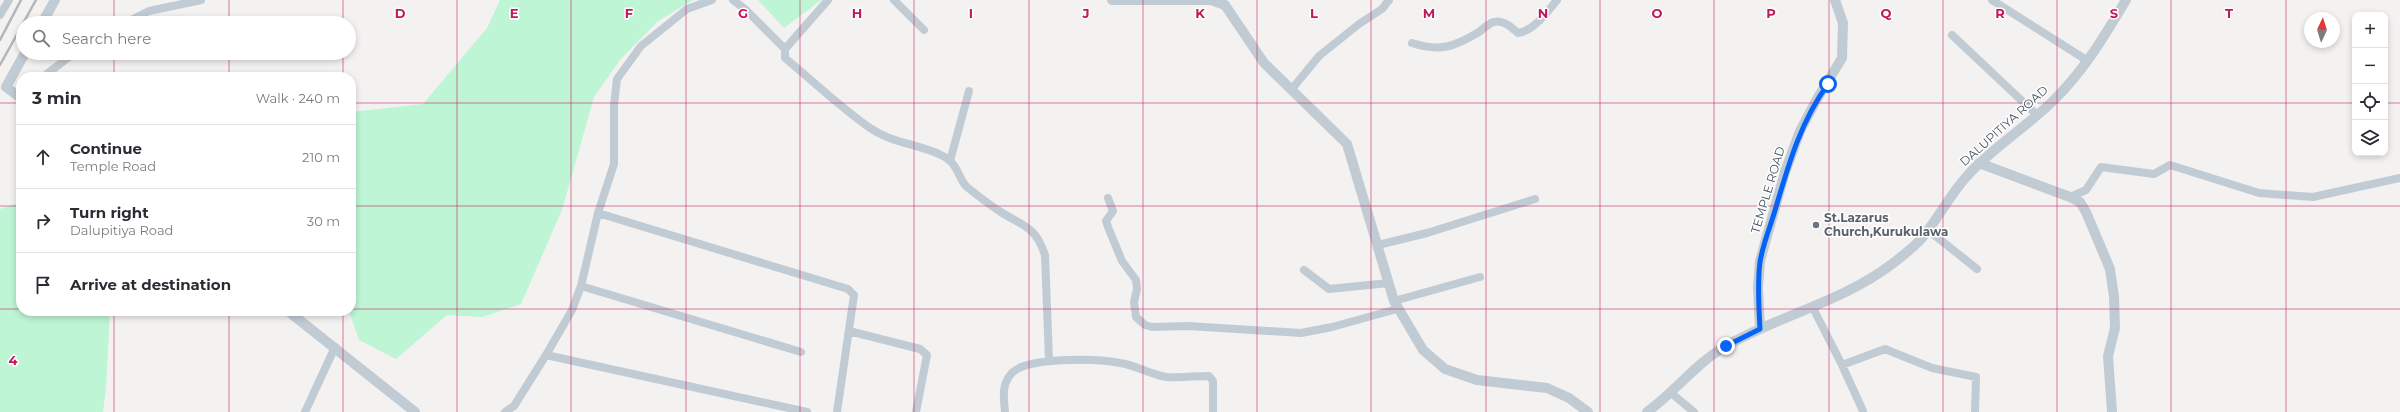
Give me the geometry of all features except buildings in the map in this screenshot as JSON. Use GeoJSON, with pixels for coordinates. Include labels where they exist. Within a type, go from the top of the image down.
{"type":"FeatureCollection","features":[{"type":"Feature","properties":{"kind":"street"},"geometry":{"type":"LineString","coordinates":[[0,15],[9,0]]}},
{"type":"Feature","properties":{"kind":"street"},"geometry":{"type":"LineString","coordinates":[[46,16],[55,0]]}},
{"type":"Feature","properties":{"kind":"street"},"geometry":{"type":"LineString","coordinates":[[140,16],[150,11],[201,0]]}},
{"type":"Feature","properties":{"kind":"street"},"geometry":{"type":"LineString","coordinates":[[505,412],[514,406],[546,356],[572,310],[581,286],[598,213],[614,164],[614,105],[617,79],[641,46],[687,9],[712,0]]}},
{"type":"Feature","properties":{"kind":"street"},"geometry":{"type":"LineString","coordinates":[[733,0],[746,10],[785,49],[786,58],[870,128],[886,137],[940,155],[950,161],[959,172],[965,185],[1004,214],[1025,225],[1040,241],[1045,255],[1049,362]]}},
{"type":"Feature","properties":{"kind":"street"},"geometry":{"type":"LineString","coordinates":[[785,49],[828,0]]}},
{"type":"Feature","properties":{"kind":"street"},"geometry":{"type":"LineString","coordinates":[[894,0],[924,30]]}},
{"type":"Feature","properties":{"kind":"street"},"geometry":{"type":"LineString","coordinates":[[1112,0],[1211,0],[1225,5],[1264,63],[1347,144],[1395,305],[1424,350],[1445,369],[1477,380],[1547,388],[1569,398],[1588,412]]}},
{"type":"Feature","properties":{"kind":"street"},"geometry":{"type":"LineString","coordinates":[[1291,90],[1320,56],[1359,24],[1382,9],[1389,0]]}},
{"type":"Feature","properties":{"kind":"street"},"geometry":{"type":"LineString","coordinates":[[1412,44],[1430,49],[1445,48],[1463,42],[1494,22],[1505,23],[1518,33],[1525,32],[1547,13],[1557,0]]}},
{"type":"Feature","properties":{"kind":"street","name":"TEMPLE ROAD"},"geometry":{"type":"LineString","coordinates":[[1760,329],[1758,288],[1760,261],[1785,172],[1804,124],[1842,58],[1843,23],[1835,0]]}},
{"type":"Feature","properties":{"kind":"street"},"geometry":{"type":"LineString","coordinates":[[1992,0],[2088,61]]}},
{"type":"Feature","properties":{"kind":"street","name":"DALUPITIYA ROAD"},"geometry":{"type":"LineString","coordinates":[[1647,412],[1708,358],[1726,346],[1760,329],[1813,308],[1866,282],[1892,264],[1920,240],[1951,195],[1979,163],[2052,102],[2088,61],[2126,0]]}},
{"type":"Feature","properties":{"kind":"street"},"geometry":{"type":"LineString","coordinates":[[1952,35],[2038,115]]}},
{"type":"Feature","properties":{"kind":"street"},"geometry":{"type":"LineString","coordinates":[[16,94],[3,84],[20,60]]}},
{"type":"Feature","properties":{"kind":"street"},"geometry":{"type":"LineString","coordinates":[[49,72],[65,60]]}},
{"type":"Feature","properties":{"kind":"street"},"geometry":{"type":"LineString","coordinates":[[950,161],[969,91]]}},
{"type":"Feature","properties":{"kind":"street"},"geometry":{"type":"LineString","coordinates":[[1979,163],[2070,197],[2080,202],[2086,212],[2110,269],[2114,297],[2114,328],[2108,356],[2112,412]]}},
{"type":"Feature","properties":{"kind":"street"},"geometry":{"type":"LineString","coordinates":[[2070,197],[2086,190],[2101,167],[2154,174],[2170,165],[2259,193],[2314,197],[2400,178]]}},
{"type":"Feature","properties":{"kind":"street"},"geometry":{"type":"LineString","coordinates":[[1108,198],[1113,211],[1106,221],[1108,227],[1122,261],[1136,280],[1137,289],[1134,302],[1136,317],[1145,325],[1152,327],[1188,326],[1301,333],[1332,327],[1480,277]]}},
{"type":"Feature","properties":{"kind":"street"},"geometry":{"type":"LineString","coordinates":[[1378,245],[1427,233],[1535,199]]}},
{"type":"Feature","properties":{"kind":"street"},"geometry":{"type":"LineString","coordinates":[[598,213],[848,290],[854,295],[837,412]]}},
{"type":"Feature","properties":{"kind":"street"},"geometry":{"type":"LineString","coordinates":[[1928,230],[1977,269]]}},
{"type":"Feature","properties":{"kind":"street"},"geometry":{"type":"LineString","coordinates":[[1304,270],[1329,290],[1389,283]]}},
{"type":"Feature","properties":{"kind":"street"},"geometry":{"type":"LineString","coordinates":[[581,286],[801,352]]}},
{"type":"Feature","properties":{"kind":"street"},"geometry":{"type":"LineString","coordinates":[[1813,308],[1863,411]]}},
{"type":"Feature","properties":{"kind":"street"},"geometry":{"type":"LineString","coordinates":[[295,316],[415,412]]}},
{"type":"Feature","properties":{"kind":"street"},"geometry":{"type":"LineString","coordinates":[[849,330],[920,349],[927,355],[916,412]]}},
{"type":"Feature","properties":{"kind":"street"},"geometry":{"type":"LineString","coordinates":[[305,412],[335,347]]}},
{"type":"Feature","properties":{"kind":"street"},"geometry":{"type":"LineString","coordinates":[[1842,365],[1884,348],[1932,368],[1976,377],[1975,412]]}},
{"type":"Feature","properties":{"kind":"street"},"geometry":{"type":"LineString","coordinates":[[546,356],[807,412]]}},
{"type":"Feature","properties":{"kind":"street"},"geometry":{"type":"LineString","coordinates":[[1005,412],[1003,393],[1005,384],[1012,373],[1026,366],[1049,362],[1101,361],[1121,363],[1166,377],[1209,376],[1213,381],[1213,412]]}},
{"type":"Feature","properties":{"kind":"street"},"geometry":{"type":"LineString","coordinates":[[1670,392],[1694,412]]}},
{"type":"Feature","properties":{"kind":"green space"},"geometry":{"type":"Polygon","coordinates":[[[500,0],[693,0],[658,21],[620,60],[594,97],[562,210],[521,304],[482,317],[447,315],[396,359],[359,340],[351,316],[356,316],[356,111],[423,104],[487,28],[500,0]]]}},
{"type":"Feature","properties":{"kind":"green space"},"geometry":{"type":"Polygon","coordinates":[[[758,0],[821,0],[784,28],[758,0]]]}},
{"type":"Feature","properties":{"kind":"green space"},"geometry":{"type":"Polygon","coordinates":[[[16,204],[16,316],[110,316],[106,388],[103,412],[0,412],[0,209],[16,204]]]}},
{"type":"Feature","properties":{"kind":"railway"},"geometry":{"type":"LineString","coordinates":[[0,40],[21,0]]}},
{"type":"Feature","properties":{"kind":"railway"},"geometry":{"type":"LineString","coordinates":[[27,16],[36,0]]}},
{"type":"Feature","properties":{"kind":"railway"},"geometry":{"type":"LineString","coordinates":[[0,65],[16,36]]}},
{"type":"Feature","properties":{"kind":"place","name":"St.Lazarus Church,Kurukulawa"},"geometry":{"type":"Point","coordinates":[1816,225]}},
{"type":"Feature","properties":{"kind":"route"},"geometry":{"type":"LineString","coordinates":[[1726,346],[1760,329],[1758,288],[1760,261],[1767,235],[1785,172],[1800,131],[1817,98],[1828,84]]}}]}
